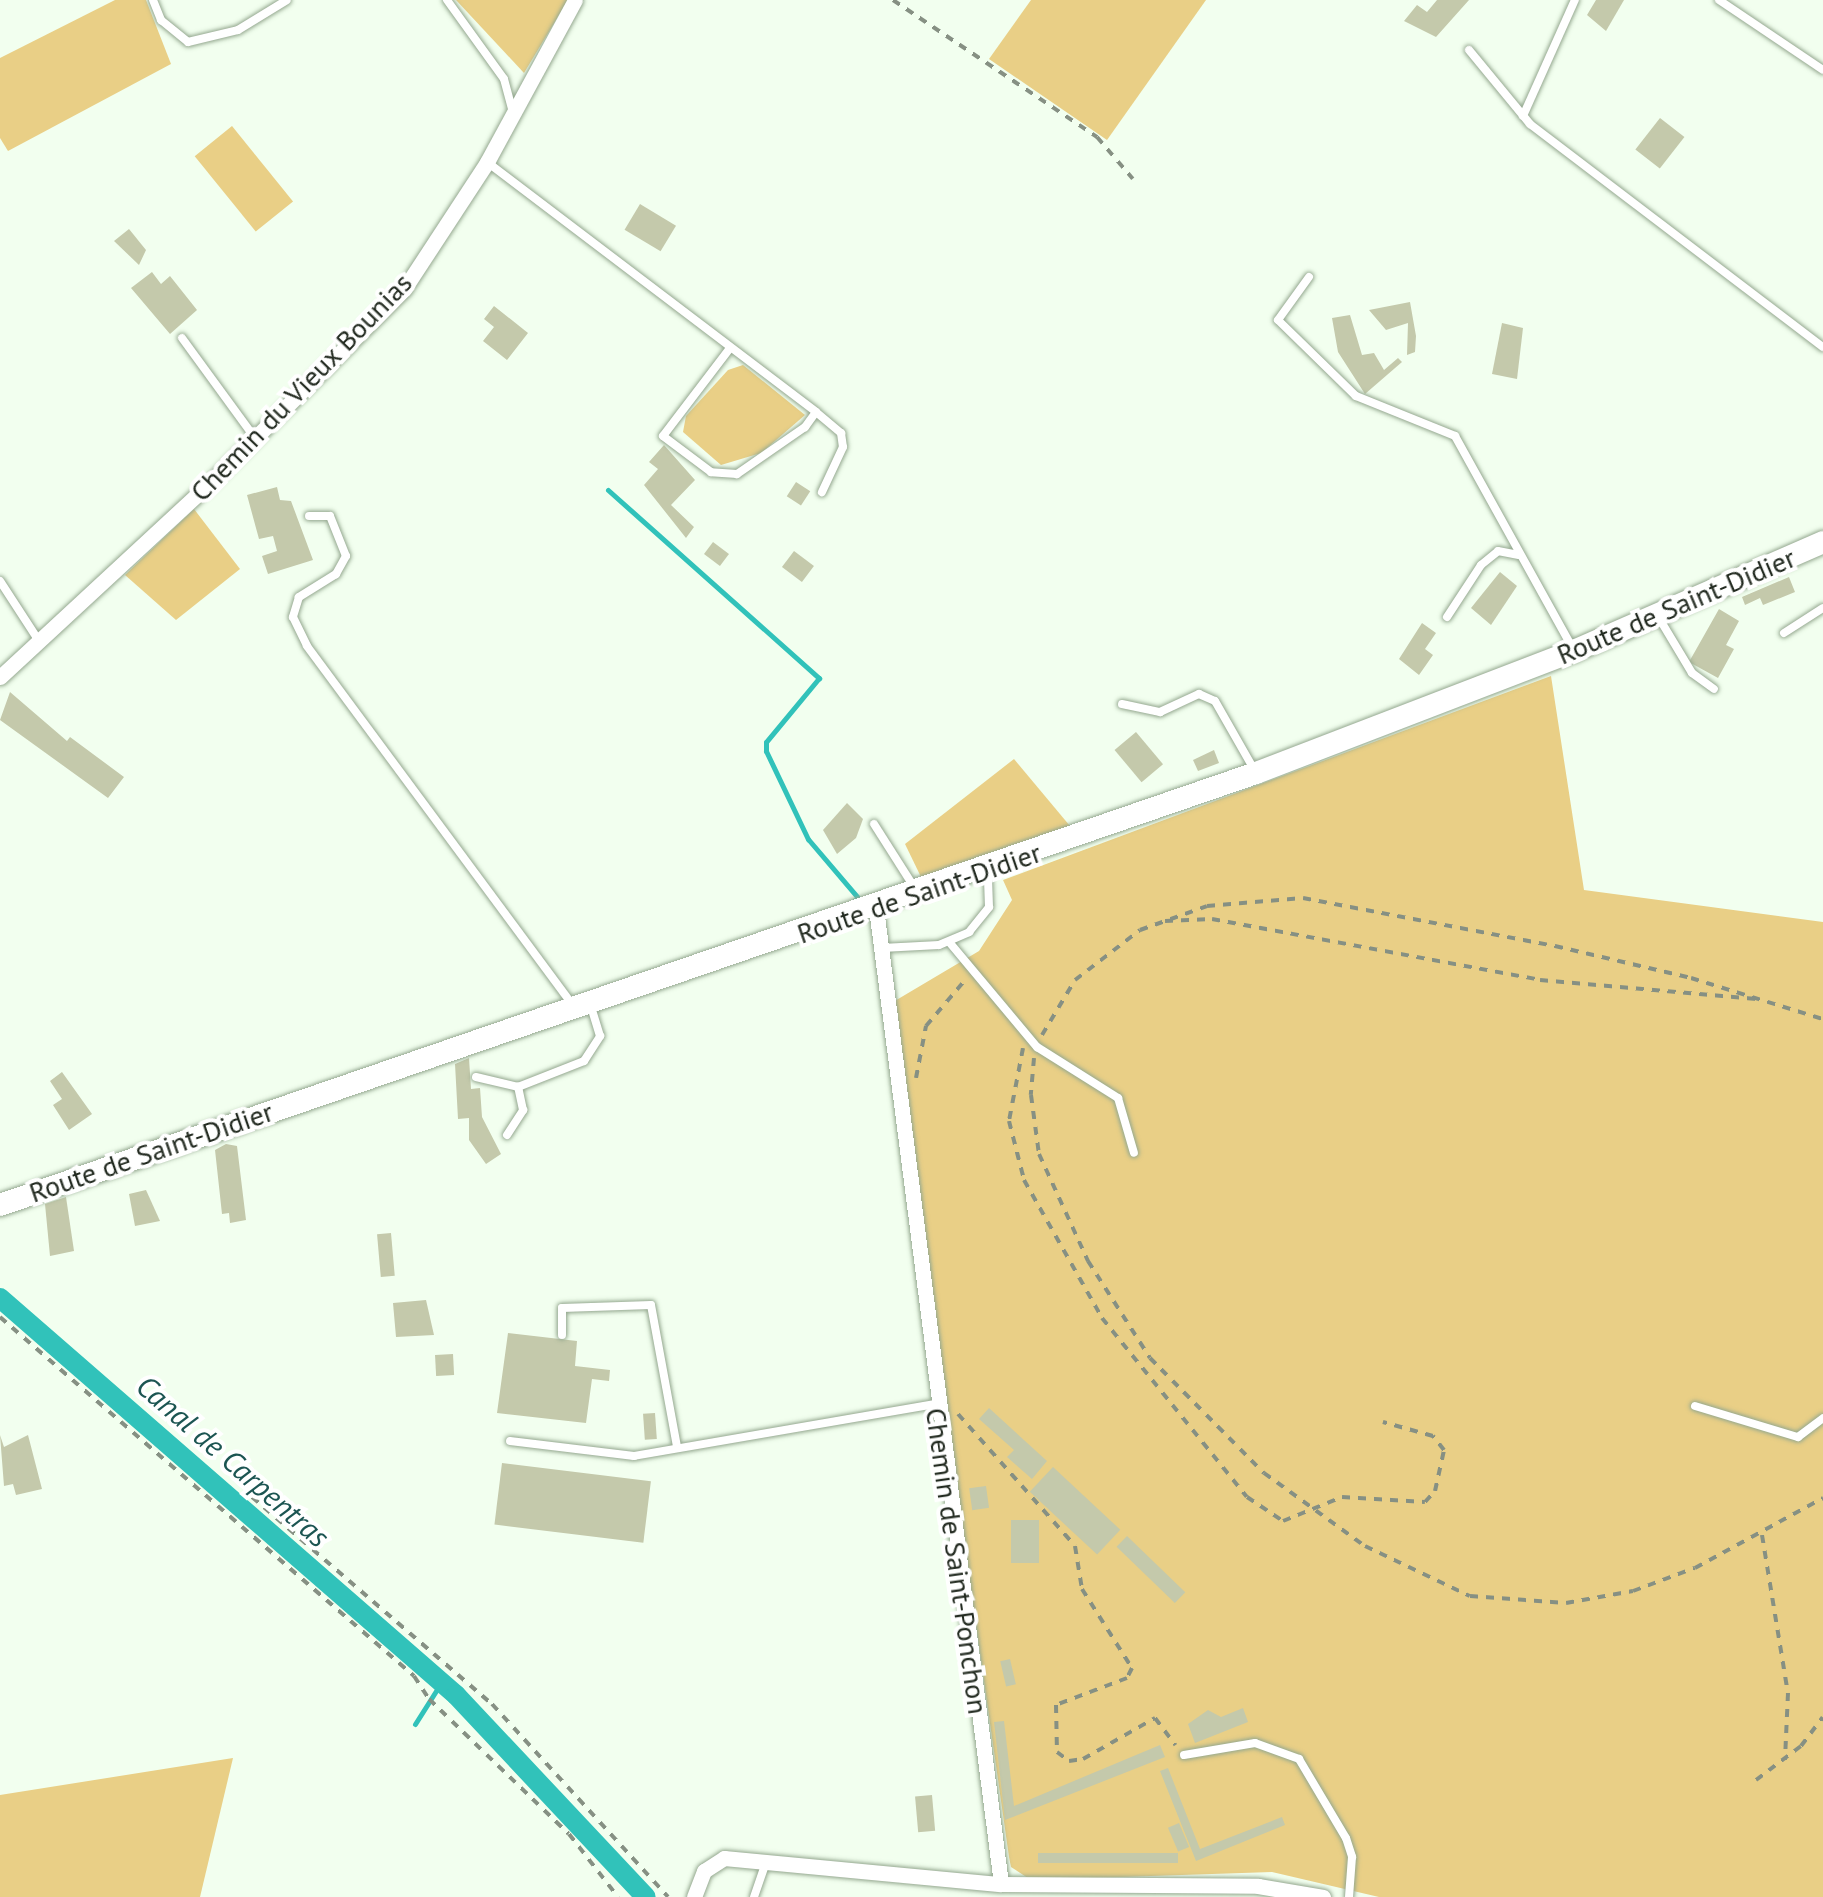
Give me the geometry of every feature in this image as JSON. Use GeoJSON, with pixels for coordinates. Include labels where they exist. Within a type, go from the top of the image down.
{"type":"FeatureCollection","features":[{"type":"Feature","properties":{"kind":"main road","name":"Route de Saint-Didier"},"geometry":{"type":"LineString","coordinates":[[0,1205],[988,871],[1574,651],[1823,542]]}},
{"type":"Feature","properties":{"kind":"street","name":"Chemin du Vieux Bounias"},"geometry":{"type":"LineString","coordinates":[[0,676],[255,438],[404,290],[487,162],[512,108],[575,0]]}},
{"type":"Feature","properties":{"kind":"street","name":"Chemin de Saint-Ponchon"},"geometry":{"type":"LineString","coordinates":[[876,908],[936,1404],[1001,1884]]}},
{"type":"Feature","properties":{"kind":"street"},"geometry":{"type":"LineString","coordinates":[[694,1897],[704,1870],[717,1858],[764,1865],[1134,1893],[1258,1886],[1323,1897]]}},
{"type":"Feature","properties":{"kind":"lane"},"geometry":{"type":"LineString","coordinates":[[153,0],[161,20],[188,42],[238,30],[287,0]]}},
{"type":"Feature","properties":{"kind":"lane"},"geometry":{"type":"LineString","coordinates":[[447,0],[504,79],[512,108]]}},
{"type":"Feature","properties":{"kind":"lane"},"geometry":{"type":"LineString","coordinates":[[1523,116],[1575,0]]}},
{"type":"Feature","properties":{"kind":"lane"},"geometry":{"type":"LineString","coordinates":[[1720,0],[1821,65]]}},
{"type":"Feature","properties":{"kind":"lane"},"geometry":{"type":"LineString","coordinates":[[1469,50],[1523,116],[1823,346]]}},
{"type":"Feature","properties":{"kind":"lane"},"geometry":{"type":"LineString","coordinates":[[487,162],[841,433],[843,448],[822,492]]}},
{"type":"Feature","properties":{"kind":"lane"},"geometry":{"type":"LineString","coordinates":[[1309,276],[1278,320],[1356,396],[1455,436],[1574,651]]}},
{"type":"Feature","properties":{"kind":"lane"},"geometry":{"type":"LineString","coordinates":[[182,338],[255,438]]}},
{"type":"Feature","properties":{"kind":"lane"},"geometry":{"type":"LineString","coordinates":[[730,348],[663,436],[711,472],[737,474],[805,428],[816,412]]}},
{"type":"Feature","properties":{"kind":"lane"},"geometry":{"type":"LineString","coordinates":[[309,516],[330,516],[346,556],[336,574],[299,597],[292,617],[308,646],[583,1008],[600,1036],[584,1061],[518,1087],[476,1076]]}},
{"type":"Feature","properties":{"kind":"lane"},"geometry":{"type":"LineString","coordinates":[[1447,617],[1481,566],[1498,551],[1519,555]]}},
{"type":"Feature","properties":{"kind":"lane"},"geometry":{"type":"LineString","coordinates":[[0,581],[37,638]]}},
{"type":"Feature","properties":{"kind":"lane"},"geometry":{"type":"LineString","coordinates":[[1784,633],[1823,608]]}},
{"type":"Feature","properties":{"kind":"lane"},"geometry":{"type":"LineString","coordinates":[[1657,614],[1692,674],[1714,689]]}},
{"type":"Feature","properties":{"kind":"lane"},"geometry":{"type":"LineString","coordinates":[[1122,704],[1160,712],[1199,694],[1215,701],[1256,773]]}},
{"type":"Feature","properties":{"kind":"lane"},"geometry":{"type":"LineString","coordinates":[[874,824],[902,860],[917,894]]}},
{"type":"Feature","properties":{"kind":"lane"},"geometry":{"type":"LineString","coordinates":[[878,948],[950,942],[969,932],[988,908],[988,871]]}},
{"type":"Feature","properties":{"kind":"lane"},"geometry":{"type":"LineString","coordinates":[[950,942],[1038,1046],[1118,1098],[1134,1153]]}},
{"type":"Feature","properties":{"kind":"lane"},"geometry":{"type":"LineString","coordinates":[[507,1135],[523,1110],[518,1087]]}},
{"type":"Feature","properties":{"kind":"lane"},"geometry":{"type":"LineString","coordinates":[[562,1335],[562,1308],[651,1305],[676,1446]]}},
{"type":"Feature","properties":{"kind":"lane"},"geometry":{"type":"LineString","coordinates":[[510,1440],[634,1456],[936,1404]]}},
{"type":"Feature","properties":{"kind":"lane"},"geometry":{"type":"LineString","coordinates":[[1694,1406],[1798,1437],[1823,1418]]}},
{"type":"Feature","properties":{"kind":"lane"},"geometry":{"type":"LineString","coordinates":[[1184,1755],[1254,1743],[1299,1759],[1346,1838],[1352,1856],[1348,1897]]}},
{"type":"Feature","properties":{"kind":"lane"},"geometry":{"type":"LineString","coordinates":[[754,1897],[764,1865]]}},
{"type":"Feature","properties":{"kind":"path"},"geometry":{"type":"LineString","coordinates":[[893,0],[1097,137],[1133,179]]}},
{"type":"Feature","properties":{"kind":"path"},"geometry":{"type":"LineString","coordinates":[[1823,1020],[1774,1002],[1555,946],[1322,899],[1239,900],[1156,922],[1086,967],[1061,998],[1038,1046],[1031,1077],[1035,1137],[1088,1261],[1184,1398],[1312,1510],[1436,1583],[1511,1604],[1566,1603],[1633,1591],[1762,1535],[1823,1498]]}},
{"type":"Feature","properties":{"kind":"path"},"geometry":{"type":"LineString","coordinates":[[1156,922],[1212,920],[1464,970],[1774,1002]]}},
{"type":"Feature","properties":{"kind":"path"},"geometry":{"type":"LineString","coordinates":[[915,1082],[926,1026],[973,972]]}},
{"type":"Feature","properties":{"kind":"path"},"geometry":{"type":"LineString","coordinates":[[1020,1028],[1010,1135],[1024,1180],[1070,1267],[1164,1400],[1247,1498],[1283,1521],[1342,1497],[1432,1498],[1444,1450],[1433,1436],[1383,1422]]}},
{"type":"Feature","properties":{"kind":"path"},"geometry":{"type":"LineString","coordinates":[[0,1316],[414,1676],[431,1700],[569,1834],[618,1897]]}},
{"type":"Feature","properties":{"kind":"path"},"geometry":{"type":"LineString","coordinates":[[956,1409],[979,1443],[1075,1546],[1082,1589],[1132,1668],[1127,1678],[1056,1705],[1060,1757],[1083,1759],[1155,1718],[1184,1755]]}},
{"type":"Feature","properties":{"kind":"path"},"geometry":{"type":"LineString","coordinates":[[252,1497],[492,1704],[668,1897]]}},
{"type":"Feature","properties":{"kind":"path"},"geometry":{"type":"LineString","coordinates":[[1762,1535],[1788,1693],[1785,1760]]}},
{"type":"Feature","properties":{"kind":"path"},"geometry":{"type":"LineString","coordinates":[[1756,1780],[1785,1760],[1823,1718]]}},
{"type":"Feature","properties":{"kind":"shaded area"},"geometry":{"type":"Polygon","coordinates":[[[115,0],[146,0],[171,64],[8,151],[0,138],[0,58],[115,0]]]}},
{"type":"Feature","properties":{"kind":"shaded area"},"geometry":{"type":"Polygon","coordinates":[[[456,0],[568,0],[524,73],[456,0]]]}},
{"type":"Feature","properties":{"kind":"shaded area"},"geometry":{"type":"Polygon","coordinates":[[[1031,0],[1206,0],[1107,140],[989,59],[1031,0]]]}},
{"type":"Feature","properties":{"kind":"shaded area"},"geometry":{"type":"Polygon","coordinates":[[[232,126],[293,201],[256,232],[195,156],[232,126]]]}},
{"type":"Feature","properties":{"kind":"shaded area"},"geometry":{"type":"Polygon","coordinates":[[[743,365],[805,415],[761,453],[721,465],[683,432],[686,416],[728,370],[743,365]]]}},
{"type":"Feature","properties":{"kind":"shaded area"},"geometry":{"type":"Polygon","coordinates":[[[194,509],[240,569],[176,620],[125,575],[194,509]]]}},
{"type":"Feature","properties":{"kind":"shaded area"},"geometry":{"type":"Polygon","coordinates":[[[1551,676],[1584,890],[1823,922],[1823,1897],[1379,1897],[1272,1872],[1031,1880],[1011,1867],[1009,1857],[888,1005],[979,951],[1012,900],[1003,880],[1551,676]]]}},
{"type":"Feature","properties":{"kind":"shaded area"},"geometry":{"type":"Polygon","coordinates":[[[1014,759],[1070,826],[921,877],[905,844],[1014,759]]]}},
{"type":"Feature","properties":{"kind":"shaded area"},"geometry":{"type":"Polygon","coordinates":[[[233,1758],[200,1897],[0,1897],[0,1795],[233,1758]]]}},
{"type":"Feature","properties":{"kind":"building"},"geometry":{"type":"Polygon","coordinates":[[[1437,0],[1469,0],[1436,37],[1404,21],[1417,5],[1427,12],[1437,0]]]}},
{"type":"Feature","properties":{"kind":"building"},"geometry":{"type":"Polygon","coordinates":[[[1596,0],[1624,0],[1606,31],[1587,15],[1596,0]]]}},
{"type":"Feature","properties":{"kind":"building"},"geometry":{"type":"Polygon","coordinates":[[[1660,118],[1684,137],[1660,169],[1635,150],[1660,118]]]}},
{"type":"Feature","properties":{"kind":"building"},"geometry":{"type":"Polygon","coordinates":[[[640,204],[676,226],[661,251],[625,230],[640,204]]]}},
{"type":"Feature","properties":{"kind":"building"},"geometry":{"type":"Polygon","coordinates":[[[129,229],[146,250],[139,265],[114,241],[129,229]]]}},
{"type":"Feature","properties":{"kind":"building"},"geometry":{"type":"Polygon","coordinates":[[[152,272],[161,284],[170,276],[197,310],[170,334],[131,288],[152,272]]]}},
{"type":"Feature","properties":{"kind":"building"},"geometry":{"type":"Polygon","coordinates":[[[1410,302],[1416,336],[1415,352],[1407,355],[1408,323],[1386,330],[1369,310],[1410,302]]]}},
{"type":"Feature","properties":{"kind":"building"},"geometry":{"type":"Polygon","coordinates":[[[494,306],[528,333],[507,360],[483,341],[494,327],[484,319],[494,306]]]}},
{"type":"Feature","properties":{"kind":"building"},"geometry":{"type":"Polygon","coordinates":[[[1350,315],[1362,355],[1374,353],[1384,370],[1398,358],[1402,362],[1365,394],[1338,352],[1332,318],[1350,315]]]}},
{"type":"Feature","properties":{"kind":"building"},"geometry":{"type":"Polygon","coordinates":[[[1502,323],[1523,328],[1517,379],[1492,374],[1502,323]]]}},
{"type":"Feature","properties":{"kind":"building"},"geometry":{"type":"Polygon","coordinates":[[[664,445],[695,480],[671,505],[694,527],[686,538],[644,485],[658,469],[649,462],[664,445]]]}},
{"type":"Feature","properties":{"kind":"building"},"geometry":{"type":"Polygon","coordinates":[[[796,482],[810,491],[801,506],[787,496],[796,482]]]}},
{"type":"Feature","properties":{"kind":"building"},"geometry":{"type":"Polygon","coordinates":[[[277,487],[280,500],[291,501],[313,560],[268,574],[262,556],[277,551],[273,536],[259,539],[247,495],[277,487]]]}},
{"type":"Feature","properties":{"kind":"building"},"geometry":{"type":"Polygon","coordinates":[[[713,542],[729,554],[720,566],[704,554],[713,542]]]}},
{"type":"Feature","properties":{"kind":"building"},"geometry":{"type":"Polygon","coordinates":[[[794,551],[814,566],[802,582],[782,567],[794,551]]]}},
{"type":"Feature","properties":{"kind":"building"},"geometry":{"type":"Polygon","coordinates":[[[1500,572],[1517,586],[1491,625],[1471,608],[1500,572]]]}},
{"type":"Feature","properties":{"kind":"building"},"geometry":{"type":"Polygon","coordinates":[[[1789,577],[1795,592],[1763,605],[1760,598],[1745,605],[1742,597],[1789,577]]]}},
{"type":"Feature","properties":{"kind":"building"},"geometry":{"type":"Polygon","coordinates":[[[1719,609],[1739,621],[1726,645],[1734,649],[1718,678],[1689,662],[1719,609]]]}},
{"type":"Feature","properties":{"kind":"building"},"geometry":{"type":"Polygon","coordinates":[[[1422,623],[1436,633],[1425,649],[1433,655],[1419,675],[1399,659],[1422,623]]]}},
{"type":"Feature","properties":{"kind":"building"},"geometry":{"type":"Polygon","coordinates":[[[10,692],[67,741],[70,737],[124,777],[108,798],[0,720],[10,692]]]}},
{"type":"Feature","properties":{"kind":"building"},"geometry":{"type":"Polygon","coordinates":[[[1136,732],[1163,764],[1142,782],[1115,750],[1136,732]]]}},
{"type":"Feature","properties":{"kind":"building"},"geometry":{"type":"Polygon","coordinates":[[[1214,750],[1219,763],[1198,771],[1193,760],[1214,750]]]}},
{"type":"Feature","properties":{"kind":"building"},"geometry":{"type":"Polygon","coordinates":[[[847,803],[863,819],[856,838],[837,854],[823,830],[847,803]]]}},
{"type":"Feature","properties":{"kind":"building"},"geometry":{"type":"Polygon","coordinates":[[[469,1058],[471,1089],[480,1088],[482,1117],[501,1154],[486,1164],[469,1140],[469,1118],[458,1119],[455,1064],[469,1058]]]}},
{"type":"Feature","properties":{"kind":"building"},"geometry":{"type":"Polygon","coordinates":[[[62,1072],[92,1114],[69,1130],[53,1105],[62,1099],[50,1081],[62,1072]]]}},
{"type":"Feature","properties":{"kind":"building"},"geometry":{"type":"Polygon","coordinates":[[[226,1144],[237,1146],[246,1220],[230,1223],[229,1213],[222,1214],[215,1150],[226,1144]]]}},
{"type":"Feature","properties":{"kind":"building"},"geometry":{"type":"Polygon","coordinates":[[[146,1190],[160,1221],[135,1226],[129,1194],[146,1190]]]}},
{"type":"Feature","properties":{"kind":"building"},"geometry":{"type":"Polygon","coordinates":[[[66,1197],[74,1251],[50,1256],[45,1204],[66,1197]]]}},
{"type":"Feature","properties":{"kind":"building"},"geometry":{"type":"Polygon","coordinates":[[[391,1233],[395,1276],[381,1277],[377,1234],[391,1233]]]}},
{"type":"Feature","properties":{"kind":"building"},"geometry":{"type":"Polygon","coordinates":[[[426,1300],[434,1335],[396,1337],[393,1303],[426,1300]]]}},
{"type":"Feature","properties":{"kind":"building"},"geometry":{"type":"Polygon","coordinates":[[[508,1333],[577,1341],[575,1366],[610,1370],[609,1381],[592,1379],[586,1423],[497,1413],[508,1333]]]}},
{"type":"Feature","properties":{"kind":"building"},"geometry":{"type":"Polygon","coordinates":[[[453,1354],[454,1375],[436,1376],[435,1355],[453,1354]]]}},
{"type":"Feature","properties":{"kind":"building"},"geometry":{"type":"Polygon","coordinates":[[[989,1408],[1047,1461],[1032,1479],[1007,1457],[1014,1450],[979,1419],[989,1408]]]}},
{"type":"Feature","properties":{"kind":"building"},"geometry":{"type":"Polygon","coordinates":[[[655,1413],[657,1439],[645,1440],[643,1414],[655,1413]]]}},
{"type":"Feature","properties":{"kind":"building"},"geometry":{"type":"Polygon","coordinates":[[[0,1435],[4,1447],[28,1435],[42,1489],[16,1495],[13,1484],[4,1486],[0,1435]]]}},
{"type":"Feature","properties":{"kind":"building"},"geometry":{"type":"Polygon","coordinates":[[[502,1463],[651,1481],[643,1543],[494,1525],[502,1463]]]}},
{"type":"Feature","properties":{"kind":"building"},"geometry":{"type":"Polygon","coordinates":[[[1053,1467],[1120,1530],[1097,1555],[1030,1492],[1053,1467]]]}},
{"type":"Feature","properties":{"kind":"building"},"geometry":{"type":"Polygon","coordinates":[[[986,1486],[989,1508],[972,1510],[969,1488],[986,1486]]]}},
{"type":"Feature","properties":{"kind":"building"},"geometry":{"type":"Polygon","coordinates":[[[1011,1520],[1039,1520],[1039,1563],[1011,1563],[1011,1520]]]}},
{"type":"Feature","properties":{"kind":"building"},"geometry":{"type":"Polygon","coordinates":[[[1127,1536],[1185,1592],[1175,1603],[1117,1547],[1127,1536]]]}},
{"type":"Feature","properties":{"kind":"building"},"geometry":{"type":"Polygon","coordinates":[[[1010,1659],[1016,1684],[1006,1687],[1000,1661],[1010,1659]]]}},
{"type":"Feature","properties":{"kind":"building"},"geometry":{"type":"Polygon","coordinates":[[[1243,1708],[1248,1722],[1195,1743],[1188,1724],[1208,1710],[1221,1717],[1243,1708]]]}},
{"type":"Feature","properties":{"kind":"building"},"geometry":{"type":"Polygon","coordinates":[[[1004,1721],[1014,1806],[1160,1745],[1165,1757],[1005,1820],[994,1722],[1004,1721]]]}},
{"type":"Feature","properties":{"kind":"building"},"geometry":{"type":"Polygon","coordinates":[[[1168,1768],[1200,1849],[1282,1817],[1285,1825],[1196,1861],[1160,1771],[1168,1768]]]}},
{"type":"Feature","properties":{"kind":"building"},"geometry":{"type":"Polygon","coordinates":[[[932,1795],[935,1831],[918,1832],[915,1796],[932,1795]]]}},
{"type":"Feature","properties":{"kind":"building"},"geometry":{"type":"Polygon","coordinates":[[[1179,1823],[1189,1847],[1178,1852],[1168,1828],[1179,1823]]]}},
{"type":"Feature","properties":{"kind":"building"},"geometry":{"type":"Polygon","coordinates":[[[1038,1853],[1178,1853],[1178,1863],[1038,1863],[1038,1853]]]}},
{"type":"Feature","properties":{"kind":"waterway"},"geometry":{"type":"LineString","coordinates":[[608,490],[819,678],[766,742],[766,751],[808,839],[859,899],[855,900]]}},
{"type":"Feature","properties":{"kind":"waterway","name":"Canal de Carpentras"},"geometry":{"type":"LineString","coordinates":[[0,1298],[456,1695],[646,1897]]}},
{"type":"Feature","properties":{"kind":"waterway"},"geometry":{"type":"LineString","coordinates":[[415,1724],[439,1686]]}}]}
